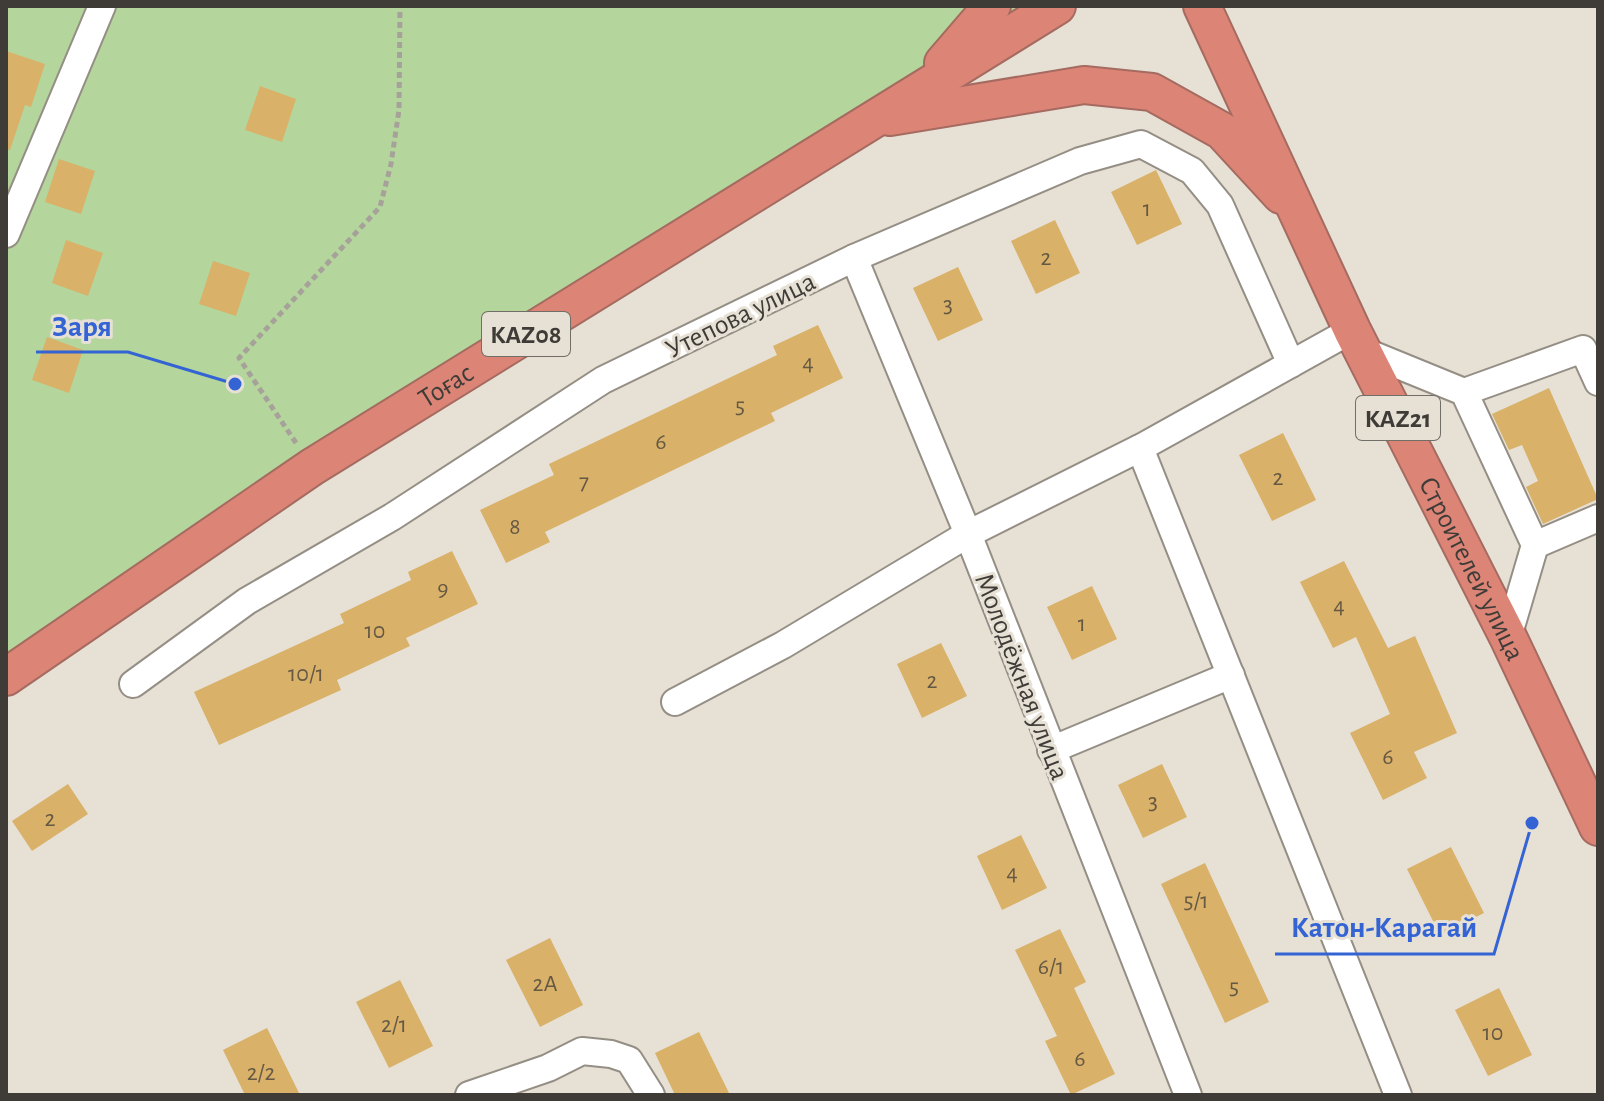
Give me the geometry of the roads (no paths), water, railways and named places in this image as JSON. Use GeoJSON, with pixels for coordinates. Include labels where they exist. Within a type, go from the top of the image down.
{"type":"FeatureCollection","features":[{"type":"Feature","properties":{"kind":"highway"},"geometry":{"type":"LineString","coordinates":[[920,89],[992,6]]}},
{"type":"Feature","properties":{"kind":"highway","name":"Тоғас"},"geometry":{"type":"LineString","coordinates":[[6,677],[312,467],[1057,6]]}},
{"type":"Feature","properties":{"kind":"highway","name":"Строителей улица"},"geometry":{"type":"LineString","coordinates":[[1202,6],[1359,341],[1508,637],[1598,827]]}},
{"type":"Feature","properties":{"kind":"highway"},"geometry":{"type":"LineString","coordinates":[[869,121],[1084,85],[1152,92],[1222,131],[1302,219]]}},
{"type":"Feature","properties":{"kind":"street"},"geometry":{"type":"LineString","coordinates":[[6,234],[102,6]]}},
{"type":"Feature","properties":{"kind":"street","name":"Утепова улица"},"geometry":{"type":"LineString","coordinates":[[133,684],[247,601],[392,517],[603,380],[854,258],[1080,161],[1141,144],[1192,171],[1220,205],[1291,364]]}},
{"type":"Feature","properties":{"kind":"street","name":"Молодёжная улица"},"geometry":{"type":"LineString","coordinates":[[854,258],[968,534],[1188,1095]]}},
{"type":"Feature","properties":{"kind":"street"},"geometry":{"type":"LineString","coordinates":[[675,702],[783,645],[968,534],[1140,448],[1291,364],[1359,341],[1464,392],[1535,545],[1508,637]]}},
{"type":"Feature","properties":{"kind":"street"},"geometry":{"type":"LineString","coordinates":[[1464,392],[1583,349],[1598,382]]}},
{"type":"Feature","properties":{"kind":"street"},"geometry":{"type":"LineString","coordinates":[[1140,448],[1398,1095]]}},
{"type":"Feature","properties":{"kind":"street"},"geometry":{"type":"LineString","coordinates":[[1535,545],[1598,518]]}},
{"type":"Feature","properties":{"kind":"street"},"geometry":{"type":"LineString","coordinates":[[1051,750],[1231,675]]}},
{"type":"Feature","properties":{"kind":"street"},"geometry":{"type":"LineString","coordinates":[[469,1095],[548,1068],[582,1051],[611,1054],[629,1060],[651,1095]]}},
{"type":"Feature","properties":{"kind":"place","name":"Заря"},"geometry":{"type":"Point","coordinates":[235,384]}},
{"type":"Feature","properties":{"kind":"place","name":"Катон-Карагай"},"geometry":{"type":"Point","coordinates":[1532,823]}}]}
